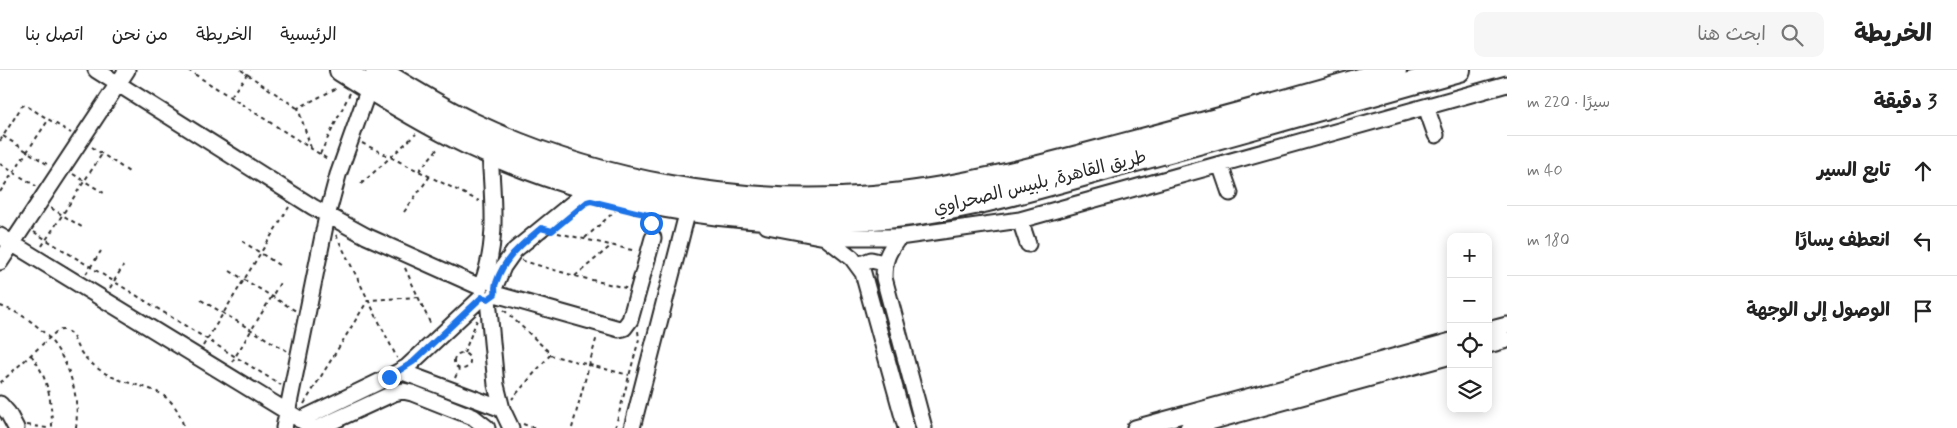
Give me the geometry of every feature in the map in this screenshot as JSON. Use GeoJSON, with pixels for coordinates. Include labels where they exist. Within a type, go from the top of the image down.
{"type":"FeatureCollection","features":[{"type":"Feature","properties":{"kind":"highway","name":"طريق القاهرة, بلبيس الصحراوي"},"geometry":{"type":"LineString","coordinates":[[359,80],[432,104],[474,125],[521,145],[569,162],[626,178],[710,192],[770,198],[821,199],[872,197],[922,192],[981,181],[1232,116],[1395,70]]}},
{"type":"Feature","properties":{"kind":"highway","name":"طريق القاهرة, بلبيس الصحراوي"},"geometry":{"type":"LineString","coordinates":[[359,80],[450,134],[490,152],[566,181],[616,196],[719,215],[771,219],[850,219],[928,212],[980,202],[1459,70]]}},
{"type":"Feature","properties":{"kind":"street"},"geometry":{"type":"LineString","coordinates":[[96,70],[327,216],[487,293],[622,329],[627,326],[630,320],[645,253],[653,238]]}},
{"type":"Feature","properties":{"kind":"street"},"geometry":{"type":"LineString","coordinates":[[0,262],[6,240],[24,226],[127,70]]}},
{"type":"Feature","properties":{"kind":"street"},"geometry":{"type":"LineString","coordinates":[[294,416],[291,392],[327,216],[338,175],[351,138],[359,80]]}},
{"type":"Feature","properties":{"kind":"street"},"geometry":{"type":"LineString","coordinates":[[719,215],[824,237],[899,237],[1020,220],[1507,84]]}},
{"type":"Feature","properties":{"kind":"street"},"geometry":{"type":"LineString","coordinates":[[1426,107],[1436,135]]}},
{"type":"Feature","properties":{"kind":"street"},"geometry":{"type":"LineString","coordinates":[[490,152],[493,242],[487,293],[496,385],[502,409],[511,428]]}},
{"type":"Feature","properties":{"kind":"street"},"geometry":{"type":"LineString","coordinates":[[1220,164],[1230,193]]}},
{"type":"Feature","properties":{"kind":"street"},"geometry":{"type":"LineString","coordinates":[[284,428],[294,416],[401,370],[438,339],[487,293],[515,250],[547,230],[591,188]]}},
{"type":"Feature","properties":{"kind":"street"},"geometry":{"type":"LineString","coordinates":[[632,428],[688,210]]}},
{"type":"Feature","properties":{"kind":"street"},"geometry":{"type":"LineString","coordinates":[[1020,220],[1028,244]]}},
{"type":"Feature","properties":{"kind":"street"},"geometry":{"type":"LineString","coordinates":[[824,237],[852,258],[862,274],[906,428]]}},
{"type":"Feature","properties":{"kind":"street"},"geometry":{"type":"LineString","coordinates":[[899,237],[887,254],[884,263],[884,278],[924,428]]}},
{"type":"Feature","properties":{"kind":"street"},"geometry":{"type":"LineString","coordinates":[[6,240],[314,428]]}},
{"type":"Feature","properties":{"kind":"street"},"geometry":{"type":"LineString","coordinates":[[493,242],[515,250]]}},
{"type":"Feature","properties":{"kind":"street"},"geometry":{"type":"LineString","coordinates":[[858,265],[871,260],[884,263]]}},
{"type":"Feature","properties":{"kind":"street"},"geometry":{"type":"LineString","coordinates":[[1492,329],[1507,325]]}},
{"type":"Feature","properties":{"kind":"street"},"geometry":{"type":"LineString","coordinates":[[1492,345],[1507,340]]}},
{"type":"Feature","properties":{"kind":"street"},"geometry":{"type":"LineString","coordinates":[[1135,428],[1447,342]]}},
{"type":"Feature","properties":{"kind":"street"},"geometry":{"type":"LineString","coordinates":[[1188,428],[1447,357]]}},
{"type":"Feature","properties":{"kind":"street"},"geometry":{"type":"LineString","coordinates":[[401,370],[502,409]]}},
{"type":"Feature","properties":{"kind":"street"},"geometry":{"type":"LineString","coordinates":[[318,428],[394,393],[403,391],[473,417],[487,428]]}},
{"type":"Feature","properties":{"kind":"street"},"geometry":{"type":"LineString","coordinates":[[0,404],[15,426]]}},
{"type":"Feature","properties":{"kind":"path"},"geometry":{"type":"LineString","coordinates":[[188,70],[334,161]]}},
{"type":"Feature","properties":{"kind":"path"},"geometry":{"type":"LineString","coordinates":[[241,70],[298,108],[311,148]]}},
{"type":"Feature","properties":{"kind":"path"},"geometry":{"type":"LineString","coordinates":[[231,97],[250,70]]}},
{"type":"Feature","properties":{"kind":"path"},"geometry":{"type":"LineString","coordinates":[[298,108],[359,80]]}},
{"type":"Feature","properties":{"kind":"path"},"geometry":{"type":"LineString","coordinates":[[320,154],[351,91],[359,80]]}},
{"type":"Feature","properties":{"kind":"path"},"geometry":{"type":"LineString","coordinates":[[0,141],[22,106],[25,105],[129,172]]}},
{"type":"Feature","properties":{"kind":"path"},"geometry":{"type":"LineString","coordinates":[[0,192],[49,119]]}},
{"type":"Feature","properties":{"kind":"path"},"geometry":{"type":"LineString","coordinates":[[361,184],[429,123]]}},
{"type":"Feature","properties":{"kind":"path"},"geometry":{"type":"LineString","coordinates":[[419,171],[450,134]]}},
{"type":"Feature","properties":{"kind":"path"},"geometry":{"type":"LineString","coordinates":[[3,136],[28,152],[108,195]]}},
{"type":"Feature","properties":{"kind":"path"},"geometry":{"type":"LineString","coordinates":[[351,138],[492,208]]}},
{"type":"Feature","properties":{"kind":"path"},"geometry":{"type":"LineString","coordinates":[[34,257],[102,154]]}},
{"type":"Feature","properties":{"kind":"path"},"geometry":{"type":"LineString","coordinates":[[0,164],[14,172],[62,215],[85,229]]}},
{"type":"Feature","properties":{"kind":"path"},"geometry":{"type":"LineString","coordinates":[[404,212],[430,176]]}},
{"type":"Feature","properties":{"kind":"path"},"geometry":{"type":"LineString","coordinates":[[197,356],[295,197]]}},
{"type":"Feature","properties":{"kind":"path"},"geometry":{"type":"LineString","coordinates":[[588,201],[619,208],[648,215],[651,218],[645,253],[630,290],[519,259],[547,230],[588,201]]}},
{"type":"Feature","properties":{"kind":"path"},"geometry":{"type":"LineString","coordinates":[[584,239],[619,208]]}},
{"type":"Feature","properties":{"kind":"path"},"geometry":{"type":"LineString","coordinates":[[327,216],[401,370]]}},
{"type":"Feature","properties":{"kind":"path"},"geometry":{"type":"LineString","coordinates":[[24,226],[291,392]]}},
{"type":"Feature","properties":{"kind":"path"},"geometry":{"type":"LineString","coordinates":[[547,230],[645,253]]}},
{"type":"Feature","properties":{"kind":"path"},"geometry":{"type":"LineString","coordinates":[[242,241],[282,267]]}},
{"type":"Feature","properties":{"kind":"path"},"geometry":{"type":"LineString","coordinates":[[575,276],[612,245]]}},
{"type":"Feature","properties":{"kind":"path"},"geometry":{"type":"LineString","coordinates":[[80,285],[101,250]]}},
{"type":"Feature","properties":{"kind":"path"},"geometry":{"type":"LineString","coordinates":[[397,250],[438,339]]}},
{"type":"Feature","properties":{"kind":"path"},"geometry":{"type":"LineString","coordinates":[[103,299],[123,266]]}},
{"type":"Feature","properties":{"kind":"path"},"geometry":{"type":"LineString","coordinates":[[230,271],[306,318]]}},
{"type":"Feature","properties":{"kind":"path"},"geometry":{"type":"LineString","coordinates":[[225,374],[280,283]]}},
{"type":"Feature","properties":{"kind":"path"},"geometry":{"type":"LineString","coordinates":[[464,353],[487,293],[550,355],[629,375]]}},
{"type":"Feature","properties":{"kind":"path"},"geometry":{"type":"LineString","coordinates":[[368,300],[418,297]]}},
{"type":"Feature","properties":{"kind":"path"},"geometry":{"type":"LineString","coordinates":[[201,300],[298,358]]}},
{"type":"Feature","properties":{"kind":"path"},"geometry":{"type":"LineString","coordinates":[[294,416],[368,300]]}},
{"type":"Feature","properties":{"kind":"path"},"geometry":{"type":"LineString","coordinates":[[0,306],[27,318],[50,339],[60,353],[70,374],[76,397],[76,428]]}},
{"type":"Feature","properties":{"kind":"path"},"geometry":{"type":"LineString","coordinates":[[614,428],[639,334],[636,326],[630,320]]}},
{"type":"Feature","properties":{"kind":"path"},"geometry":{"type":"LineString","coordinates":[[572,428],[601,324]]}},
{"type":"Feature","properties":{"kind":"path"},"geometry":{"type":"LineString","coordinates":[[0,383],[57,331],[67,331],[85,356],[100,370],[118,379],[153,389],[166,398],[178,411],[184,428]]}},
{"type":"Feature","properties":{"kind":"path"},"geometry":{"type":"LineString","coordinates":[[458,353],[464,353],[470,357],[470,364],[466,369],[459,369],[454,364],[454,358],[458,353]]}},
{"type":"Feature","properties":{"kind":"path"},"geometry":{"type":"LineString","coordinates":[[31,355],[39,365],[48,385],[52,428]]}},
{"type":"Feature","properties":{"kind":"path"},"geometry":{"type":"LineString","coordinates":[[502,409],[550,355]]}},
{"type":"Feature","properties":{"kind":"path"},"geometry":{"type":"LineString","coordinates":[[15,426],[47,428]]}},
{"type":"Feature","properties":{"kind":"route"},"geometry":{"type":"LineString","coordinates":[[389,377],[413,362],[482,297],[484,299],[491,298],[495,294],[494,286],[498,276],[509,258],[515,250],[541,228],[552,231],[587,202],[591,201],[648,215],[651,218],[651,223]]}}]}
